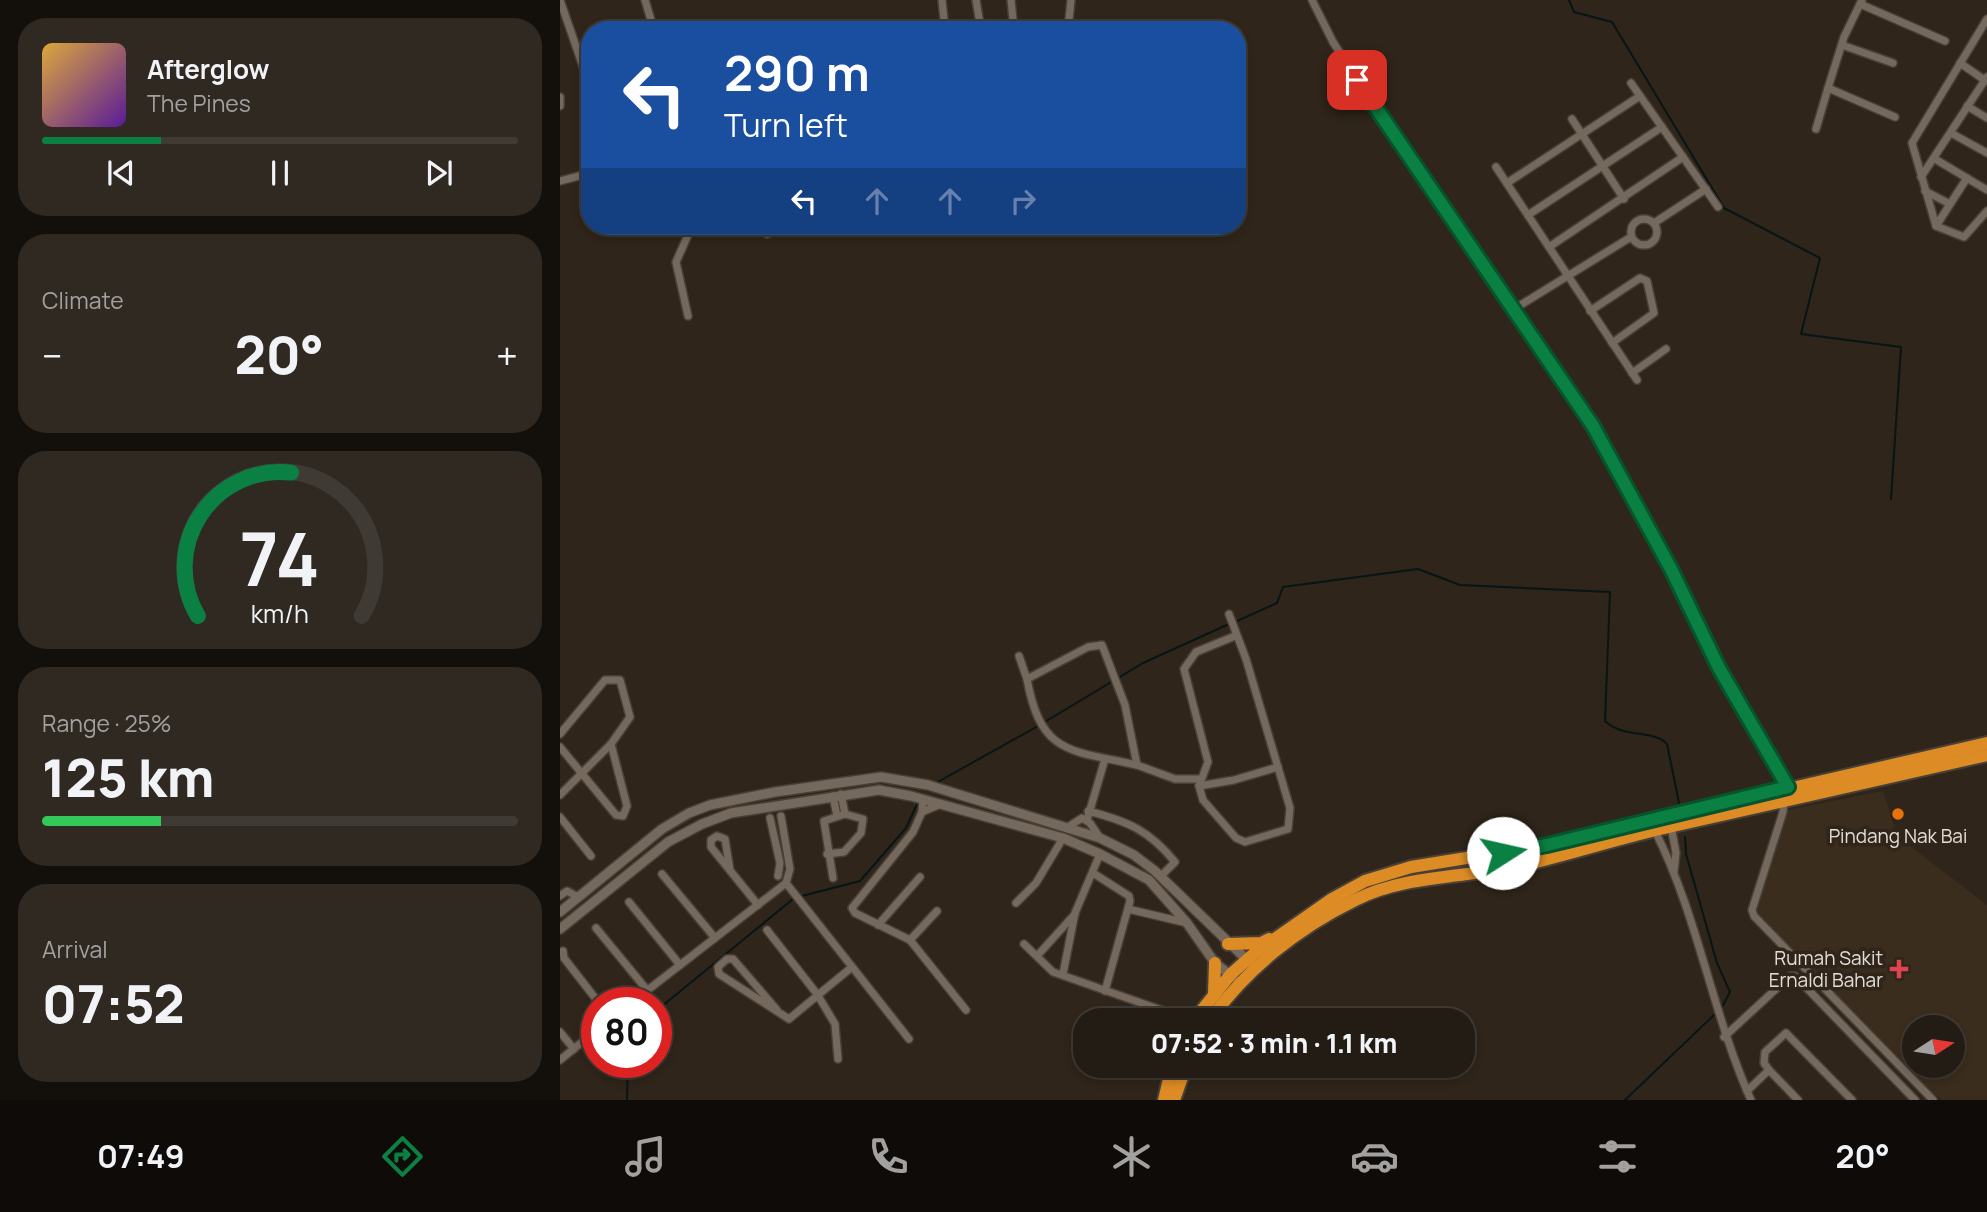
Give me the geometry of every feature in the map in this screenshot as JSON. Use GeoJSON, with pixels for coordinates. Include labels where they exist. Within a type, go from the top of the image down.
{"type":"FeatureCollection","features":[{"type":"Feature","properties":{"kind":"highway"},"geometry":{"type":"LineString","coordinates":[[1250,964],[1355,899],[1382,888],[1402,883],[1483,874],[1655,831],[1679,820],[1788,787],[1987,743]]}},
{"type":"Feature","properties":{"kind":"highway"},"geometry":{"type":"LineString","coordinates":[[1226,941],[1261,943],[1365,881],[1393,871],[1784,801],[1987,755]]}},
{"type":"Feature","properties":{"kind":"highway"},"geometry":{"type":"LineString","coordinates":[[1203,1008],[1214,994],[1250,964],[1277,935]]}},
{"type":"Feature","properties":{"kind":"highway"},"geometry":{"type":"LineString","coordinates":[[1213,959],[1214,994]]}},
{"type":"Feature","properties":{"kind":"highway"},"geometry":{"type":"LineString","coordinates":[[1217,1008],[1235,978]]}},
{"type":"Feature","properties":{"kind":"highway"},"geometry":{"type":"LineString","coordinates":[[1164,1100],[1169,1078]]}},
{"type":"Feature","properties":{"kind":"highway"},"geometry":{"type":"LineString","coordinates":[[1174,1100],[1182,1078]]}},
{"type":"Feature","properties":{"kind":"street"},"geometry":{"type":"LineString","coordinates":[[561,0],[581,60]]}},
{"type":"Feature","properties":{"kind":"street"},"geometry":{"type":"LineString","coordinates":[[645,0],[651,21]]}},
{"type":"Feature","properties":{"kind":"street"},"geometry":{"type":"LineString","coordinates":[[942,0],[944,21]]}},
{"type":"Feature","properties":{"kind":"street"},"geometry":{"type":"LineString","coordinates":[[976,0],[979,21]]}},
{"type":"Feature","properties":{"kind":"street"},"geometry":{"type":"LineString","coordinates":[[1312,0],[1329,35],[1365,93],[1551,361],[1614,462],[1713,656],[1788,787]]}},
{"type":"Feature","properties":{"kind":"street"},"geometry":{"type":"LineString","coordinates":[[1069,21],[1070,2]]}},
{"type":"Feature","properties":{"kind":"street"},"geometry":{"type":"LineString","coordinates":[[1816,129],[1842,45],[1861,2],[1945,41]]}},
{"type":"Feature","properties":{"kind":"street"},"geometry":{"type":"LineString","coordinates":[[1936,226],[1921,177],[1913,138],[1987,19]]}},
{"type":"Feature","properties":{"kind":"street"},"geometry":{"type":"LineString","coordinates":[[1842,45],[1893,63]]}},
{"type":"Feature","properties":{"kind":"street"},"geometry":{"type":"LineString","coordinates":[[1921,177],[1986,80],[1960,63]]}},
{"type":"Feature","properties":{"kind":"street"},"geometry":{"type":"LineString","coordinates":[[1631,83],[1718,207]]}},
{"type":"Feature","properties":{"kind":"street"},"geometry":{"type":"LineString","coordinates":[[1829,88],[1895,117]]}},
{"type":"Feature","properties":{"kind":"street"},"geometry":{"type":"LineString","coordinates":[[1507,183],[1640,96]]}},
{"type":"Feature","properties":{"kind":"street"},"geometry":{"type":"LineString","coordinates":[[560,97],[560,106]]}},
{"type":"Feature","properties":{"kind":"street"},"geometry":{"type":"LineString","coordinates":[[1967,106],[1987,118]]}},
{"type":"Feature","properties":{"kind":"street"},"geometry":{"type":"LineString","coordinates":[[1572,119],[1624,199]]}},
{"type":"Feature","properties":{"kind":"street"},"geometry":{"type":"LineString","coordinates":[[1528,215],[1662,127]]}},
{"type":"Feature","properties":{"kind":"street"},"geometry":{"type":"LineString","coordinates":[[1951,133],[1987,153]]}},
{"type":"Feature","properties":{"kind":"street"},"geometry":{"type":"LineString","coordinates":[[1549,247],[1683,157]]}},
{"type":"Feature","properties":{"kind":"street"},"geometry":{"type":"LineString","coordinates":[[1935,159],[1987,190]]}},
{"type":"Feature","properties":{"kind":"street"},"geometry":{"type":"LineString","coordinates":[[1496,167],[1637,380]]}},
{"type":"Feature","properties":{"kind":"street"},"geometry":{"type":"LineString","coordinates":[[560,180],[581,175]]}},
{"type":"Feature","properties":{"kind":"street"},"geometry":{"type":"LineString","coordinates":[[1936,226],[1967,178]]}},
{"type":"Feature","properties":{"kind":"street"},"geometry":{"type":"LineString","coordinates":[[1654,223],[1706,189]]}},
{"type":"Feature","properties":{"kind":"street"},"geometry":{"type":"LineString","coordinates":[[1925,191],[1950,204]]}},
{"type":"Feature","properties":{"kind":"street"},"geometry":{"type":"LineString","coordinates":[[1936,226],[1964,237],[1987,211]]}},
{"type":"Feature","properties":{"kind":"street"},"geometry":{"type":"LineString","coordinates":[[1646,219],[1654,223],[1657,232],[1651,244],[1637,244],[1632,237],[1631,228],[1637,221],[1646,219]]}},
{"type":"Feature","properties":{"kind":"street"},"geometry":{"type":"LineString","coordinates":[[688,235],[676,262],[688,316]]}},
{"type":"Feature","properties":{"kind":"street"},"geometry":{"type":"LineString","coordinates":[[1514,309],[1632,237]]}},
{"type":"Feature","properties":{"kind":"street"},"geometry":{"type":"LineString","coordinates":[[1590,311],[1640,278],[1647,281],[1654,313],[1612,343]]}},
{"type":"Feature","properties":{"kind":"street"},"geometry":{"type":"LineString","coordinates":[[1632,373],[1666,349]]}},
{"type":"Feature","properties":{"kind":"street"},"geometry":{"type":"LineString","coordinates":[[1230,617],[1246,659],[1290,808],[1291,825],[1280,832],[1245,842],[1236,838],[1206,806],[1199,783],[1208,762],[1184,668],[1196,652],[1235,634]]}},
{"type":"Feature","properties":{"kind":"street"},"geometry":{"type":"LineString","coordinates":[[1027,680],[1098,644],[1105,649],[1116,674],[1137,765]]}},
{"type":"Feature","properties":{"kind":"street"},"geometry":{"type":"LineString","coordinates":[[1019,656],[1042,728],[1049,738],[1063,746],[1105,759],[1137,765],[1175,779],[1199,783],[1234,780],[1278,767]]}},
{"type":"Feature","properties":{"kind":"street"},"geometry":{"type":"LineString","coordinates":[[560,734],[605,680],[615,679],[621,682],[630,718],[584,774],[560,795]]}},
{"type":"Feature","properties":{"kind":"street"},"geometry":{"type":"LineString","coordinates":[[560,747],[616,815],[623,816],[627,806],[611,744]]}},
{"type":"Feature","properties":{"kind":"street"},"geometry":{"type":"LineString","coordinates":[[1068,827],[1087,815],[1105,759]]}},
{"type":"Feature","properties":{"kind":"street"},"geometry":{"type":"LineString","coordinates":[[560,911],[669,825],[710,806],[869,778],[900,779],[1068,827],[1100,838],[1134,855],[1161,876],[1250,964]]}},
{"type":"Feature","properties":{"kind":"street"},"geometry":{"type":"LineString","coordinates":[[560,929],[678,836],[715,818],[763,807],[879,790],[918,798],[1063,838],[1100,854],[1149,880],[1187,923],[1213,959],[1235,978]]}},
{"type":"Feature","properties":{"kind":"street"},"geometry":{"type":"LineString","coordinates":[[837,795],[841,815]]}},
{"type":"Feature","properties":{"kind":"street"},"geometry":{"type":"LineString","coordinates":[[918,798],[922,812],[913,832],[853,902],[855,913],[910,940],[966,1010]]}},
{"type":"Feature","properties":{"kind":"street"},"geometry":{"type":"LineString","coordinates":[[1784,801],[1752,911],[1754,916],[1933,1100]]}},
{"type":"Feature","properties":{"kind":"street"},"geometry":{"type":"LineString","coordinates":[[652,987],[786,883],[790,862],[781,816],[783,804]]}},
{"type":"Feature","properties":{"kind":"street"},"geometry":{"type":"LineString","coordinates":[[922,812],[941,804]]}},
{"type":"Feature","properties":{"kind":"street"},"geometry":{"type":"LineString","coordinates":[[984,816],[988,804]]}},
{"type":"Feature","properties":{"kind":"street"},"geometry":{"type":"LineString","coordinates":[[763,807],[770,818],[780,863],[778,876]]}},
{"type":"Feature","properties":{"kind":"street"},"geometry":{"type":"LineString","coordinates":[[996,819],[1001,808]]}},
{"type":"Feature","properties":{"kind":"street"},"geometry":{"type":"LineString","coordinates":[[827,854],[844,852],[861,833],[863,818],[841,815],[824,823],[827,854],[833,878]]}},
{"type":"Feature","properties":{"kind":"street"},"geometry":{"type":"LineString","coordinates":[[1087,815],[1100,838]]}},
{"type":"Feature","properties":{"kind":"street"},"geometry":{"type":"LineString","coordinates":[[1087,815],[1137,826],[1175,862],[1161,876]]}},
{"type":"Feature","properties":{"kind":"street"},"geometry":{"type":"LineString","coordinates":[[770,818],[781,816]]}},
{"type":"Feature","properties":{"kind":"street"},"geometry":{"type":"LineString","coordinates":[[560,817],[591,856]]}},
{"type":"Feature","properties":{"kind":"street"},"geometry":{"type":"LineString","coordinates":[[1673,872],[1679,820]]}},
{"type":"Feature","properties":{"kind":"street"},"geometry":{"type":"LineString","coordinates":[[1655,831],[1673,872],[1721,1016],[1724,1037],[1751,1100]]}},
{"type":"Feature","properties":{"kind":"street"},"geometry":{"type":"LineString","coordinates":[[1016,903],[1036,883],[1063,838]]}},
{"type":"Feature","properties":{"kind":"street"},"geometry":{"type":"LineString","coordinates":[[1063,974],[1075,913],[1100,854]]}},
{"type":"Feature","properties":{"kind":"street"},"geometry":{"type":"LineString","coordinates":[[780,863],[790,862]]}},
{"type":"Feature","properties":{"kind":"street"},"geometry":{"type":"LineString","coordinates":[[730,870],[758,905]]}},
{"type":"Feature","properties":{"kind":"street"},"geometry":{"type":"LineString","coordinates":[[1093,873],[1129,896],[1128,909],[1105,991]]}},
{"type":"Feature","properties":{"kind":"street"},"geometry":{"type":"LineString","coordinates":[[662,874],[715,938]]}},
{"type":"Feature","properties":{"kind":"street"},"geometry":{"type":"LineString","coordinates":[[878,925],[920,877]]}},
{"type":"Feature","properties":{"kind":"street"},"geometry":{"type":"LineString","coordinates":[[560,882],[564,893],[578,897]]}},
{"type":"Feature","properties":{"kind":"street"},"geometry":{"type":"LineString","coordinates":[[786,883],[909,1039]]}},
{"type":"Feature","properties":{"kind":"street"},"geometry":{"type":"LineString","coordinates":[[629,902],[680,965]]}},
{"type":"Feature","properties":{"kind":"street"},"geometry":{"type":"LineString","coordinates":[[1128,909],[1187,923]]}},
{"type":"Feature","properties":{"kind":"street"},"geometry":{"type":"LineString","coordinates":[[910,940],[937,911]]}},
{"type":"Feature","properties":{"kind":"street"},"geometry":{"type":"LineString","coordinates":[[1037,956],[1075,913]]}},
{"type":"Feature","properties":{"kind":"street"},"geometry":{"type":"LineString","coordinates":[[596,928],[645,987]]}},
{"type":"Feature","properties":{"kind":"street"},"geometry":{"type":"LineString","coordinates":[[767,930],[817,994],[835,1024],[838,1059]]}},
{"type":"Feature","properties":{"kind":"street"},"geometry":{"type":"LineString","coordinates":[[1213,959],[1226,941]]}},
{"type":"Feature","properties":{"kind":"street"},"geometry":{"type":"LineString","coordinates":[[1024,944],[1053,972],[1155,1008]]}},
{"type":"Feature","properties":{"kind":"street"},"geometry":{"type":"LineString","coordinates":[[563,951],[564,958],[586,987]]}},
{"type":"Feature","properties":{"kind":"street"},"geometry":{"type":"LineString","coordinates":[[777,1010],[733,959],[727,959],[718,967],[719,974],[789,1019],[852,967]]}},
{"type":"Feature","properties":{"kind":"street"},"geometry":{"type":"LineString","coordinates":[[1724,1037],[1790,976],[1795,976],[1915,1100]]}},
{"type":"Feature","properties":{"kind":"street"},"geometry":{"type":"LineString","coordinates":[[560,1032],[574,1049]]}},
{"type":"Feature","properties":{"kind":"street"},"geometry":{"type":"LineString","coordinates":[[1798,1100],[1764,1063],[1765,1052],[1786,1033],[1852,1100]]}},
{"type":"Feature","properties":{"kind":"street"},"geometry":{"type":"LineString","coordinates":[[560,1060],[581,1043]]}},
{"type":"Feature","properties":{"kind":"street"},"geometry":{"type":"LineString","coordinates":[[1747,1091],[1769,1070]]}},
{"type":"Feature","properties":{"kind":"shaded area","name":"Rumah Sakit Ernaldi Bahar"},"geometry":{"type":"Polygon","coordinates":[[[1883,791],[1897,836],[1987,905],[1987,1100],[1942,1100],[1917,1078],[1965,1078],[1965,1015],[1902,1015],[1902,1062],[1755,910],[1787,810],[1883,791]]]}},
{"type":"Feature","properties":{"kind":"waterway"},"geometry":{"type":"LineString","coordinates":[[1569,0],[1574,12],[1612,22],[1724,208],[1820,258],[1801,334],[1901,347],[1891,499]]}},
{"type":"Feature","properties":{"kind":"waterway"},"geometry":{"type":"LineString","coordinates":[[1235,622],[1277,603],[1283,587],[1418,569],[1460,585],[1610,592],[1605,721],[1621,730],[1661,739],[1667,744],[1679,803]]}},
{"type":"Feature","properties":{"kind":"waterway"},"geometry":{"type":"LineString","coordinates":[[1118,678],[1143,663],[1229,624]]}},
{"type":"Feature","properties":{"kind":"waterway"},"geometry":{"type":"LineString","coordinates":[[1043,723],[1113,681]]}},
{"type":"Feature","properties":{"kind":"waterway"},"geometry":{"type":"LineString","coordinates":[[936,783],[1038,726]]}},
{"type":"Feature","properties":{"kind":"waterway"},"geometry":{"type":"LineString","coordinates":[[798,897],[860,881],[906,828],[918,802]]}},
{"type":"Feature","properties":{"kind":"waterway"},"geometry":{"type":"LineString","coordinates":[[1685,837],[1686,854],[1717,963],[1730,992],[1722,1007]]}},
{"type":"Feature","properties":{"kind":"waterway"},"geometry":{"type":"LineString","coordinates":[[672,998],[793,899]]}},
{"type":"Feature","properties":{"kind":"waterway"},"geometry":{"type":"LineString","coordinates":[[1625,1100],[1715,1014]]}},
{"type":"Feature","properties":{"kind":"waterway"},"geometry":{"type":"LineString","coordinates":[[627,1100],[628,1078]]}},
{"type":"Feature","properties":{"kind":"place","name":"Pindang Nak Bai"},"geometry":{"type":"Point","coordinates":[1898,814]}},
{"type":"Feature","properties":{"kind":"place","name":"Rumah Sakit Ernaldi Bahar"},"geometry":{"type":"Point","coordinates":[1899,969]}},
{"type":"Feature","properties":{"kind":"route"},"geometry":{"type":"LineString","coordinates":[[1357,80],[1593,426],[1671,569],[1719,668],[1788,787],[1547,845],[1503,853]]}}]}
